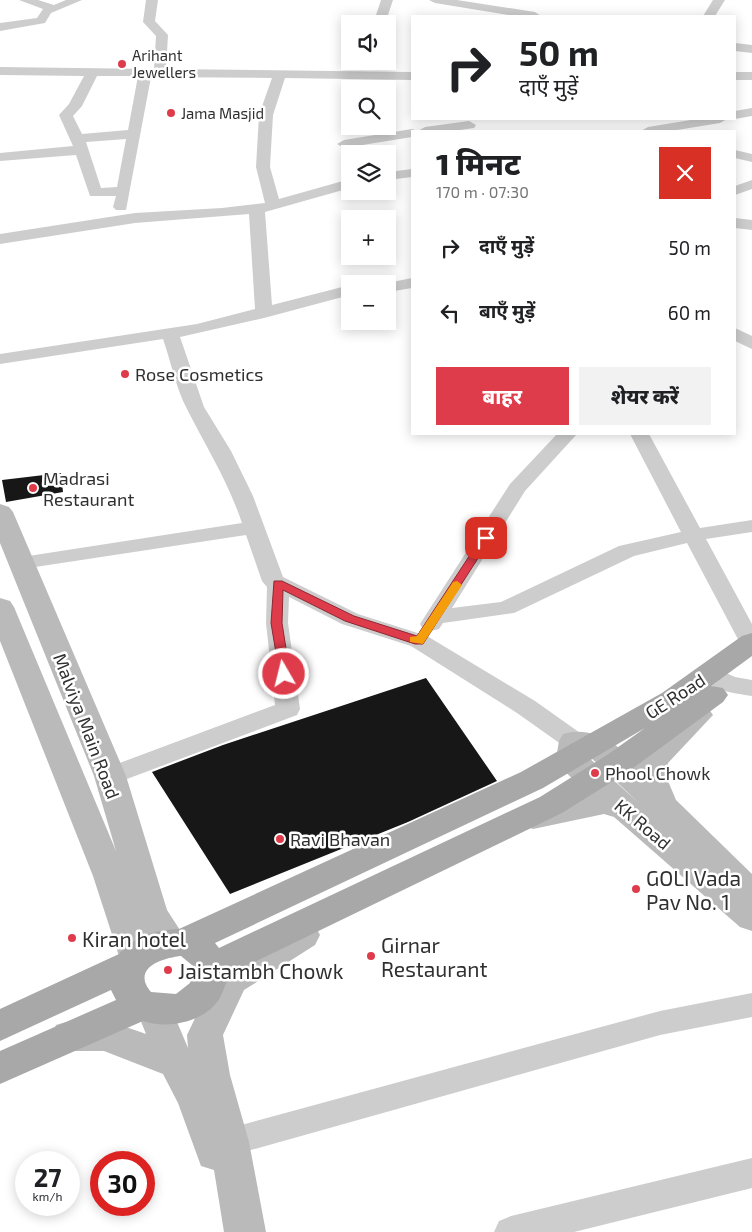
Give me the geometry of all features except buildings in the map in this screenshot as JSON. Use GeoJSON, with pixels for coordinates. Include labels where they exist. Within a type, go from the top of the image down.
{"type":"FeatureCollection","features":[{"type":"Feature","properties":{"kind":"main road"},"geometry":{"type":"LineString","coordinates":[[0,1026],[133,961],[158,943],[176,941],[401,842],[532,780],[590,757],[724,686],[752,650]]}},
{"type":"Feature","properties":{"kind":"main road"},"geometry":{"type":"LineString","coordinates":[[212,971],[232,957],[551,805],[590,757]]}},
{"type":"Feature","properties":{"kind":"main road"},"geometry":{"type":"LineString","coordinates":[[0,1068],[68,1036],[148,1007],[182,1007],[194,1001],[204,993],[210,982],[211,964],[204,952],[176,941]]}},
{"type":"Feature","properties":{"kind":"main road"},"geometry":{"type":"LineString","coordinates":[[133,961],[126,980],[127,987],[136,1000],[148,1007]]}},
{"type":"Feature","properties":{"kind":"street"},"geometry":{"type":"LineString","coordinates":[[25,0],[53,8]]}},
{"type":"Feature","properties":{"kind":"street"},"geometry":{"type":"LineString","coordinates":[[0,27],[41,21],[47,11],[76,0]]}},
{"type":"Feature","properties":{"kind":"street"},"geometry":{"type":"LineString","coordinates":[[152,0],[149,22],[162,35],[160,72]]}},
{"type":"Feature","properties":{"kind":"street"},"geometry":{"type":"LineString","coordinates":[[382,15],[387,0]]}},
{"type":"Feature","properties":{"kind":"street"},"geometry":{"type":"LineString","coordinates":[[435,0],[522,15]]}},
{"type":"Feature","properties":{"kind":"street"},"geometry":{"type":"LineString","coordinates":[[507,14],[518,0]]}},
{"type":"Feature","properties":{"kind":"street"},"geometry":{"type":"LineString","coordinates":[[711,15],[719,0]]}},
{"type":"Feature","properties":{"kind":"street"},"geometry":{"type":"LineString","coordinates":[[736,47],[752,49]]}},
{"type":"Feature","properties":{"kind":"street"},"geometry":{"type":"LineString","coordinates":[[2,67],[92,73],[145,74],[160,72],[279,74],[341,70]]}},
{"type":"Feature","properties":{"kind":"street"},"geometry":{"type":"LineString","coordinates":[[382,70],[408,75]]}},
{"type":"Feature","properties":{"kind":"street"},"geometry":{"type":"LineString","coordinates":[[92,73],[75,106],[66,115],[80,144],[95,194],[122,191]]}},
{"type":"Feature","properties":{"kind":"street"},"geometry":{"type":"LineString","coordinates":[[119,220],[122,191],[145,74]]}},
{"type":"Feature","properties":{"kind":"street"},"geometry":{"type":"LineString","coordinates":[[273,205],[264,167],[264,149],[266,116],[277,87],[279,74]]}},
{"type":"Feature","properties":{"kind":"street"},"geometry":{"type":"LineString","coordinates":[[736,76],[752,76]]}},
{"type":"Feature","properties":{"kind":"street"},"geometry":{"type":"LineString","coordinates":[[736,115],[752,112]]}},
{"type":"Feature","properties":{"kind":"street"},"geometry":{"type":"LineString","coordinates":[[654,130],[714,120]]}},
{"type":"Feature","properties":{"kind":"street"},"geometry":{"type":"LineString","coordinates":[[432,130],[469,125]]}},
{"type":"Feature","properties":{"kind":"street"},"geometry":{"type":"LineString","coordinates":[[344,144],[411,133]]}},
{"type":"Feature","properties":{"kind":"street"},"geometry":{"type":"LineString","coordinates":[[0,156],[134,134]]}},
{"type":"Feature","properties":{"kind":"street"},"geometry":{"type":"LineString","coordinates":[[736,154],[752,158]]}},
{"type":"Feature","properties":{"kind":"street"},"geometry":{"type":"LineString","coordinates":[[396,175],[411,173]]}},
{"type":"Feature","properties":{"kind":"street"},"geometry":{"type":"LineString","coordinates":[[736,191],[752,184]]}},
{"type":"Feature","properties":{"kind":"street"},"geometry":{"type":"LineString","coordinates":[[0,239],[119,220],[257,208],[341,186]]}},
{"type":"Feature","properties":{"kind":"street"},"geometry":{"type":"LineString","coordinates":[[257,208],[257,231],[264,313]]}},
{"type":"Feature","properties":{"kind":"street"},"geometry":{"type":"LineString","coordinates":[[736,223],[752,225]]}},
{"type":"Feature","properties":{"kind":"street"},"geometry":{"type":"LineString","coordinates":[[396,286],[411,283]]}},
{"type":"Feature","properties":{"kind":"street"},"geometry":{"type":"LineString","coordinates":[[396,288],[411,291]]}},
{"type":"Feature","properties":{"kind":"street"},"geometry":{"type":"LineString","coordinates":[[0,359],[170,333],[264,313],[341,292]]}},
{"type":"Feature","properties":{"kind":"street"},"geometry":{"type":"LineString","coordinates":[[170,333],[195,408],[221,451],[243,496],[272,580],[350,619],[419,641],[526,707],[590,757]]}},
{"type":"Feature","properties":{"kind":"street"},"geometry":{"type":"LineString","coordinates":[[736,334],[752,344]]}},
{"type":"Feature","properties":{"kind":"street"},"geometry":{"type":"LineString","coordinates":[[419,641],[517,488],[566,435]]}},
{"type":"Feature","properties":{"kind":"street"},"geometry":{"type":"LineString","coordinates":[[641,435],[752,650]]}},
{"type":"Feature","properties":{"kind":"street","name":"Malviya Main Road"},"geometry":{"type":"LineString","coordinates":[[0,512],[110,776],[150,910],[155,921],[176,941]]}},
{"type":"Feature","properties":{"kind":"street"},"geometry":{"type":"LineString","coordinates":[[436,617],[506,608],[628,551],[693,535],[752,526]]}},
{"type":"Feature","properties":{"kind":"street"},"geometry":{"type":"LineString","coordinates":[[22,563],[254,527]]}},
{"type":"Feature","properties":{"kind":"street"},"geometry":{"type":"LineString","coordinates":[[110,776],[288,709],[277,623],[278,583]]}},
{"type":"Feature","properties":{"kind":"street","name":"Malviya Main Road"},"geometry":{"type":"LineString","coordinates":[[0,607],[110,876],[133,961]]}},
{"type":"Feature","properties":{"kind":"street"},"geometry":{"type":"LineString","coordinates":[[663,807],[652,781],[653,760],[700,714],[724,686]]}},
{"type":"Feature","properties":{"kind":"street","name":"KK Road"},"geometry":{"type":"LineString","coordinates":[[590,757],[663,807],[752,896]]}},
{"type":"Feature","properties":{"kind":"street","name":"KK Road"},"geometry":{"type":"LineString","coordinates":[[590,757],[624,808],[752,918]]}},
{"type":"Feature","properties":{"kind":"street"},"geometry":{"type":"LineString","coordinates":[[519,820],[604,803],[624,808]]}},
{"type":"Feature","properties":{"kind":"street"},"geometry":{"type":"LineString","coordinates":[[244,1232],[220,1144],[205,1035],[231,980],[285,945],[339,916],[364,894]]}},
{"type":"Feature","properties":{"kind":"street"},"geometry":{"type":"LineString","coordinates":[[220,1144],[660,1023],[752,1005]]}},
{"type":"Feature","properties":{"kind":"street"},"geometry":{"type":"LineString","coordinates":[[148,1007],[220,1144]]}},
{"type":"Feature","properties":{"kind":"street"},"geometry":{"type":"LineString","coordinates":[[68,1036],[104,1036],[133,1044],[176,1063]]}},
{"type":"Feature","properties":{"kind":"street"},"geometry":{"type":"LineString","coordinates":[[511,1232],[752,1173]]}},
{"type":"Feature","properties":{"kind":"slow traffic"},"geometry":{"type":"LineString","coordinates":[[414,639],[419,641],[457,585]]}},
{"type":"Feature","properties":{"kind":"place","name":"Arihant Jewellers"},"geometry":{"type":"Point","coordinates":[122,64]}},
{"type":"Feature","properties":{"kind":"place","name":"Jama Masjid"},"geometry":{"type":"Point","coordinates":[171,113]}},
{"type":"Feature","properties":{"kind":"place","name":"Rose Cosmetics"},"geometry":{"type":"Point","coordinates":[125,374]}},
{"type":"Feature","properties":{"kind":"place","name":"Madrasi Restaurant"},"geometry":{"type":"Point","coordinates":[33,488]}},
{"type":"Feature","properties":{"kind":"place","name":"Phool Chowk"},"geometry":{"type":"Point","coordinates":[595,773]}},
{"type":"Feature","properties":{"kind":"place","name":"Ravi Bhavan"},"geometry":{"type":"Point","coordinates":[280,839]}},
{"type":"Feature","properties":{"kind":"place","name":"GOLI Vada Pav No. 1"},"geometry":{"type":"Point","coordinates":[636,889]}},
{"type":"Feature","properties":{"kind":"place","name":"Kiran hotel"},"geometry":{"type":"Point","coordinates":[72,938]}},
{"type":"Feature","properties":{"kind":"place","name":"Girnar Restaurant"},"geometry":{"type":"Point","coordinates":[371,956]}},
{"type":"Feature","properties":{"kind":"place","name":"Jaistambh Chowk"},"geometry":{"type":"Point","coordinates":[168,970]}},
{"type":"Feature","properties":{"kind":"route"},"geometry":{"type":"LineString","coordinates":[[284,674],[277,623],[278,583],[350,619],[419,641],[486,538]]}}]}
